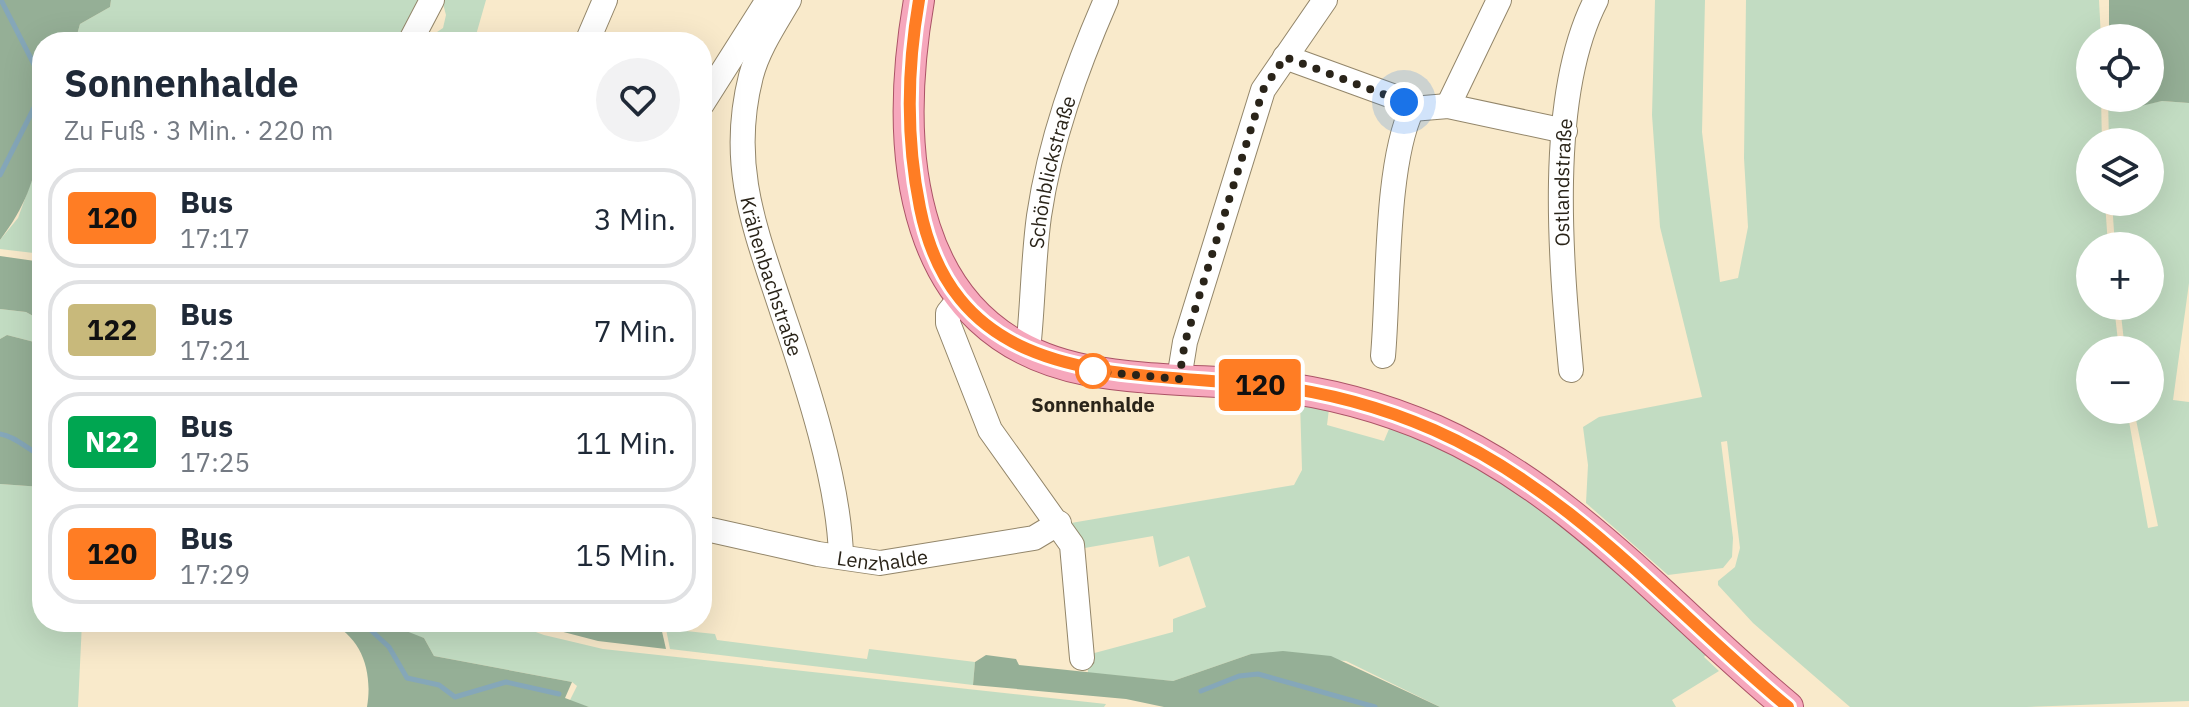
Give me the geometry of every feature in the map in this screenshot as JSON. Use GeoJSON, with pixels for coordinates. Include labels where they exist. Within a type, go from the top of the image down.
{"type":"FeatureCollection","features":[{"type":"Feature","properties":{"kind":"main road"},"geometry":{"type":"LineString","coordinates":[[919,0],[909,100],[914,175],[934,255],[960,298],[995,332],[1028,350],[1089,370],[1279,387],[1364,403],[1472,448],[1559,505],[1788,707]]}},
{"type":"Feature","properties":{"kind":"street"},"geometry":{"type":"LineString","coordinates":[[415,32],[432,0]]}},
{"type":"Feature","properties":{"kind":"street"},"geometry":{"type":"LineString","coordinates":[[591,32],[605,0]]}},
{"type":"Feature","properties":{"kind":"street"},"geometry":{"type":"LineString","coordinates":[[712,88],[768,0]]}},
{"type":"Feature","properties":{"kind":"street","name":"Krähenbachstraße"},"geometry":{"type":"LineString","coordinates":[[789,0],[750,80],[745,130],[745,190],[753,231],[804,377],[839,527],[841,556]]}},
{"type":"Feature","properties":{"kind":"street","name":"Schönblickstraße"},"geometry":{"type":"LineString","coordinates":[[1028,350],[1037,234],[1048,169],[1077,70],[1106,0]]}},
{"type":"Feature","properties":{"kind":"street"},"geometry":{"type":"LineString","coordinates":[[1179,379],[1185,342],[1261,95],[1325,0]]}},
{"type":"Feature","properties":{"kind":"street"},"geometry":{"type":"LineString","coordinates":[[1448,106],[1499,0]]}},
{"type":"Feature","properties":{"kind":"street","name":"Ostlandstraße"},"geometry":{"type":"LineString","coordinates":[[1571,370],[1563,231],[1565,131],[1577,45],[1596,0]]}},
{"type":"Feature","properties":{"kind":"street"},"geometry":{"type":"LineString","coordinates":[[1285,57],[1395,97],[1412,109],[1448,106],[1565,131]]}},
{"type":"Feature","properties":{"kind":"street"},"geometry":{"type":"LineString","coordinates":[[1383,356],[1398,164],[1402,131],[1412,109]]}},
{"type":"Feature","properties":{"kind":"street"},"geometry":{"type":"LineString","coordinates":[[960,298],[949,311],[948,323],[986,423],[1059,523],[1074,549],[1082,658]]}},
{"type":"Feature","properties":{"kind":"street","name":"Lenzhalde"},"geometry":{"type":"LineString","coordinates":[[712,530],[886,562],[1034,538],[1059,523]]}},
{"type":"Feature","properties":{"kind":"green space"},"geometry":{"type":"Polygon","coordinates":[[[0,0],[111,0],[110,7],[80,24],[78,32],[32,32],[32,180],[16,216],[0,240],[0,0]]]}},
{"type":"Feature","properties":{"kind":"green space"},"geometry":{"type":"Polygon","coordinates":[[[111,0],[422,0],[408,32],[78,32],[80,24],[110,7],[111,0]]]}},
{"type":"Feature","properties":{"kind":"green space"},"geometry":{"type":"Polygon","coordinates":[[[442,0],[486,0],[477,32],[437,32],[443,28],[446,15],[442,0]]]}},
{"type":"Feature","properties":{"kind":"green space"},"geometry":{"type":"Polygon","coordinates":[[[1655,0],[1705,0],[1702,132],[1720,282],[1738,278],[1748,227],[1744,158],[1746,0],[2099,0],[2100,24],[2076,24],[2076,112],[2101,112],[2102,128],[2076,128],[2076,216],[2106,216],[2107,232],[2076,232],[2076,320],[2116,320],[2117,336],[2076,336],[2076,424],[2129,424],[2148,528],[2158,526],[2137,424],[2164,424],[2164,336],[2123,336],[2122,320],[2164,320],[2164,232],[2114,232],[2113,216],[2164,216],[2164,128],[2109,128],[2108,112],[2164,112],[2164,101],[2189,103],[2189,283],[2173,400],[2189,402],[2189,701],[2026,707],[1850,707],[1753,623],[1718,585],[1718,581],[1735,567],[1740,548],[1727,441],[1721,442],[1733,538],[1732,557],[1723,568],[1668,575],[1586,503],[1588,465],[1583,427],[1599,417],[1702,397],[1660,227],[1652,115],[1655,0]]]}},
{"type":"Feature","properties":{"kind":"green space"},"geometry":{"type":"Polygon","coordinates":[[[2109,0],[2189,0],[2189,103],[2164,101],[2164,24],[2109,24],[2109,0]]]}},
{"type":"Feature","properties":{"kind":"green space"},"geometry":{"type":"Polygon","coordinates":[[[32,180],[32,253],[0,249],[0,240],[18,218],[32,180]]]}},
{"type":"Feature","properties":{"kind":"green space"},"geometry":{"type":"Polygon","coordinates":[[[0,256],[32,261],[32,315],[0,309],[0,256]]]}},
{"type":"Feature","properties":{"kind":"green space"},"geometry":{"type":"Polygon","coordinates":[[[0,309],[32,315],[32,341],[7,335],[0,339],[0,309]]]}},
{"type":"Feature","properties":{"kind":"green space"},"geometry":{"type":"Polygon","coordinates":[[[7,335],[32,341],[32,486],[0,484],[0,339],[7,335]]]}},
{"type":"Feature","properties":{"kind":"green space"},"geometry":{"type":"Polygon","coordinates":[[[1300,400],[1329,409],[1327,425],[1384,441],[1389,429],[1374,423],[1376,416],[1519,487],[1710,650],[1704,657],[1719,671],[1672,700],[1676,707],[1440,707],[1346,661],[1251,654],[1173,681],[1088,673],[1087,655],[1173,632],[1173,619],[1206,607],[1189,556],[1159,567],[1153,536],[1079,549],[1071,523],[1294,485],[1302,470],[1300,400]]]}},
{"type":"Feature","properties":{"kind":"green space"},"geometry":{"type":"Polygon","coordinates":[[[0,484],[32,486],[32,632],[82,632],[78,707],[0,707],[0,484]]]}},
{"type":"Feature","properties":{"kind":"green space"},"geometry":{"type":"Polygon","coordinates":[[[344,632],[409,632],[424,638],[434,656],[572,682],[565,698],[589,707],[367,707],[366,668],[344,632]]]}},
{"type":"Feature","properties":{"kind":"green space"},"geometry":{"type":"Polygon","coordinates":[[[403,632],[536,632],[603,649],[1106,704],[1104,707],[589,707],[569,702],[577,686],[572,682],[434,656],[424,638],[403,632]]]}},
{"type":"Feature","properties":{"kind":"green space"},"geometry":{"type":"Polygon","coordinates":[[[563,632],[662,632],[666,649],[598,641],[563,632]]]}},
{"type":"Feature","properties":{"kind":"green space"},"geometry":{"type":"Polygon","coordinates":[[[667,632],[695,632],[715,634],[717,640],[867,659],[869,649],[975,662],[973,685],[670,649],[667,632]]]}},
{"type":"Feature","properties":{"kind":"green space"},"geometry":{"type":"Polygon","coordinates":[[[1283,651],[1331,656],[1440,707],[1164,707],[1126,699],[973,685],[975,662],[986,655],[1016,659],[1019,665],[1173,681],[1251,654],[1283,651]]]}},
{"type":"Feature","properties":{"kind":"waterway"},"geometry":{"type":"LineString","coordinates":[[1,0],[32,60]]}},
{"type":"Feature","properties":{"kind":"waterway"},"geometry":{"type":"LineString","coordinates":[[0,175],[32,112]]}},
{"type":"Feature","properties":{"kind":"waterway"},"geometry":{"type":"LineString","coordinates":[[0,434],[32,450]]}},
{"type":"Feature","properties":{"kind":"waterway"},"geometry":{"type":"LineString","coordinates":[[373,632],[389,647],[407,678],[439,685],[455,697],[506,682],[559,694]]}},
{"type":"Feature","properties":{"kind":"waterway"},"geometry":{"type":"LineString","coordinates":[[1201,691],[1239,676],[1258,674],[1375,707]]}},
{"type":"Feature","properties":{"kind":"bus line","name":"120"},"geometry":{"type":"LineString","coordinates":[[919,0],[912,49],[909,118],[921,214],[926,235],[946,280],[988,327],[1016,345],[1081,369],[1312,392],[1364,403],[1443,434],[1500,463],[1559,505],[1788,707]]}},
{"type":"Feature","properties":{"kind":"place","name":"Sonnenhalde"},"geometry":{"type":"Point","coordinates":[1093,371]}},
{"type":"Feature","properties":{"kind":"route"},"geometry":{"type":"LineString","coordinates":[[1093,371],[1179,379],[1185,342],[1261,95],[1268,79],[1285,57],[1404,102]]}}]}
